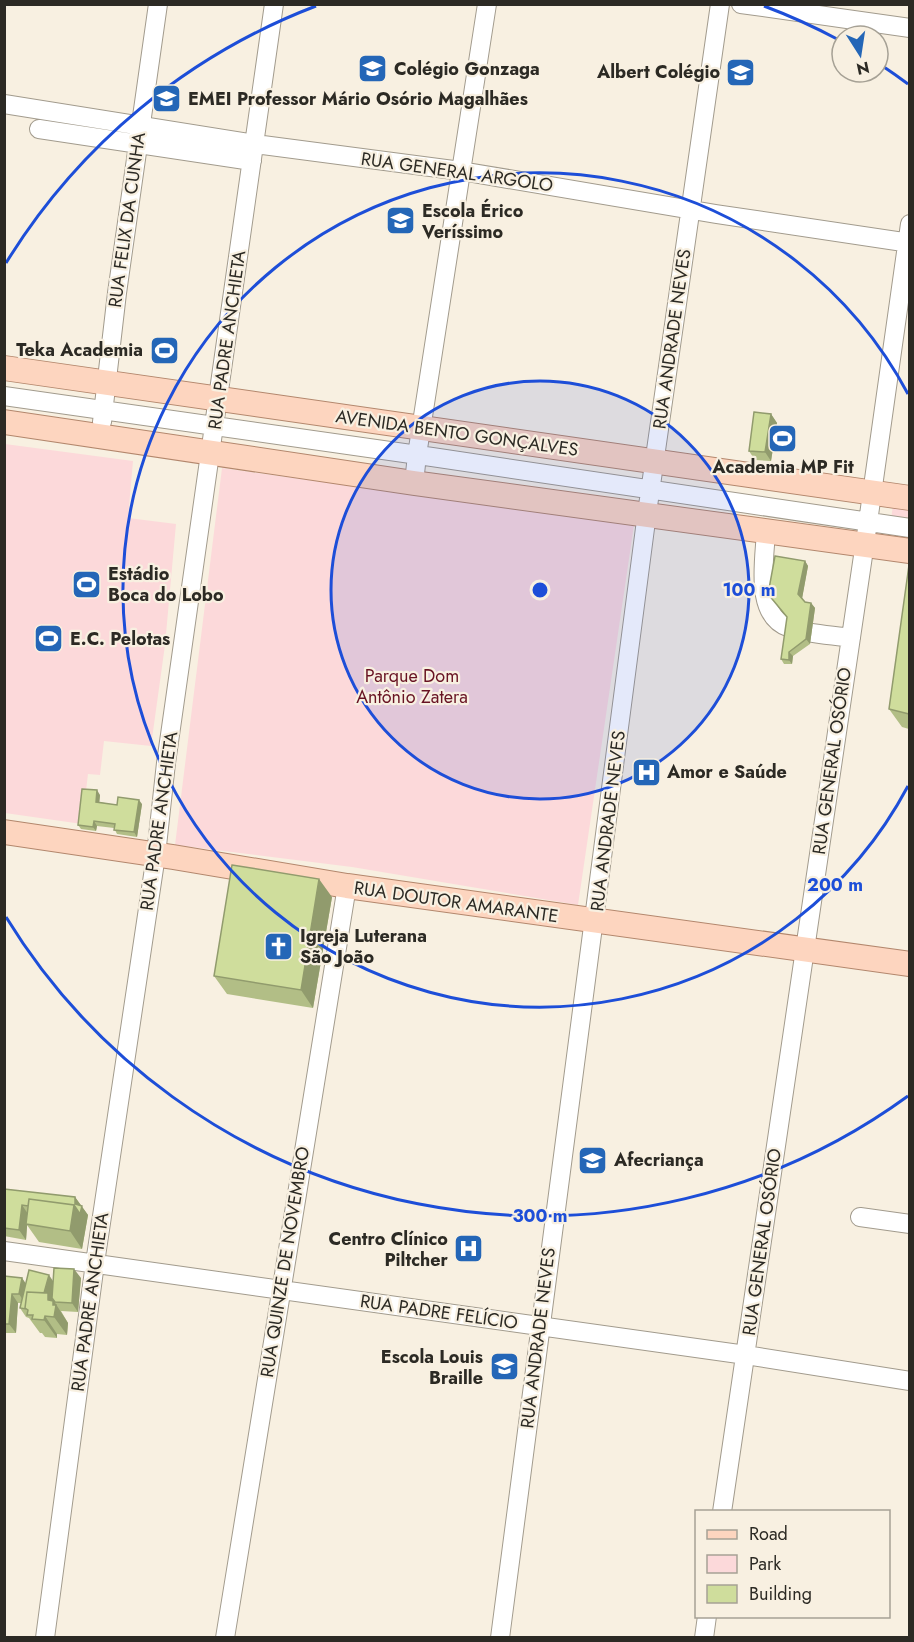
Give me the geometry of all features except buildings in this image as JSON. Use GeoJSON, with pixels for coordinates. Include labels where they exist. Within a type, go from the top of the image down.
{"type":"FeatureCollection","features":[{"type":"Feature","properties":{"kind":"main road","name":"AVENIDA BENTO GONÇALVES"},"geometry":{"type":"LineString","coordinates":[[4,368],[909,498]]}},
{"type":"Feature","properties":{"kind":"main road"},"geometry":{"type":"LineString","coordinates":[[4,422],[414,483],[766,530],[866,533],[909,551]]}},
{"type":"Feature","properties":{"kind":"main road","name":"RUA DOUTOR AMARANTE"},"geometry":{"type":"LineString","coordinates":[[4,832],[347,886],[909,964]]}},
{"type":"Feature","properties":{"kind":"street","name":"RUA FELIX DA CUNHA"},"geometry":{"type":"LineString","coordinates":[[100,437],[105,381],[158,4]]}},
{"type":"Feature","properties":{"kind":"street","name":"RUA PADRE ANCHIETA"},"geometry":{"type":"LineString","coordinates":[[45,1638],[95,1263],[156,855],[166,763],[274,4]]}},
{"type":"Feature","properties":{"kind":"street"},"geometry":{"type":"LineString","coordinates":[[414,483],[487,4]]}},
{"type":"Feature","properties":{"kind":"street","name":"RUA ANDRADE NEVES"},"geometry":{"type":"LineString","coordinates":[[500,1638],[647,513],[720,4]]}},
{"type":"Feature","properties":{"kind":"street"},"geometry":{"type":"LineString","coordinates":[[741,4],[909,28]]}},
{"type":"Feature","properties":{"kind":"street","name":"RUA GENERAL ARGOLO"},"geometry":{"type":"LineString","coordinates":[[4,104],[141,125],[254,152]]}},
{"type":"Feature","properties":{"kind":"street","name":"RUA GENERAL ARGOLO"},"geometry":{"type":"LineString","coordinates":[[39,129],[138,143],[461,171],[908,242]]}},
{"type":"Feature","properties":{"kind":"street","name":"RUA GENERAL OSÓRIO"},"geometry":{"type":"LineString","coordinates":[[722,1510],[851,638],[909,224]]}},
{"type":"Feature","properties":{"kind":"street"},"geometry":{"type":"LineString","coordinates":[[4,396],[651,490],[866,533],[909,528]]}},
{"type":"Feature","properties":{"kind":"street"},"geometry":{"type":"LineString","coordinates":[[766,530],[764,594],[773,616],[789,628],[851,638]]}},
{"type":"Feature","properties":{"kind":"street","name":"RUA QUINZE DE NOVEMBRO"},"geometry":{"type":"LineString","coordinates":[[225,1638],[347,886]]}},
{"type":"Feature","properties":{"kind":"street"},"geometry":{"type":"LineString","coordinates":[[860,1217],[909,1224]]}},
{"type":"Feature","properties":{"kind":"street","name":"RUA PADRE FELÍCIO"},"geometry":{"type":"LineString","coordinates":[[4,1251],[746,1355],[909,1381]]}},
{"type":"Feature","properties":{"kind":"street"},"geometry":{"type":"LineString","coordinates":[[704,1638],[707,1618]]}},
{"type":"Feature","properties":{"kind":"green space","name":"Estádio Boca do Lobo"},"geometry":{"type":"Polygon","coordinates":[[[5,444],[133,461],[128,518],[176,524],[165,645],[151,746],[104,741],[100,775],[88,774],[82,824],[5,813],[5,444]]]}},
{"type":"Feature","properties":{"kind":"green space","name":"Parque Dom Antônio Zatera"},"geometry":{"type":"Polygon","coordinates":[[[222,468],[634,525],[578,905],[352,867],[175,845],[222,468]]]}},
{"type":"Feature","properties":{"kind":"green space"},"geometry":{"type":"Polygon","coordinates":[[[893,505],[909,508],[909,537],[889,534],[893,505]]]}},
{"type":"Feature","properties":{"kind":"place","name":"Colégio Gonzaga"},"geometry":{"type":"Point","coordinates":[373,69]}},
{"type":"Feature","properties":{"kind":"place","name":"Albert Colégio"},"geometry":{"type":"Point","coordinates":[741,72]}},
{"type":"Feature","properties":{"kind":"place","name":"EMEI Professor Mário Osório Magalhães"},"geometry":{"type":"Point","coordinates":[167,99]}},
{"type":"Feature","properties":{"kind":"place","name":"Escola Érico Veríssimo"},"geometry":{"type":"Point","coordinates":[401,221]}},
{"type":"Feature","properties":{"kind":"place","name":"Teka Academia"},"geometry":{"type":"Point","coordinates":[164,350]}},
{"type":"Feature","properties":{"kind":"place","name":"Academia MP Fit"},"geometry":{"type":"Point","coordinates":[783,438]}},
{"type":"Feature","properties":{"kind":"place","name":"Estádio Boca do Lobo"},"geometry":{"type":"Point","coordinates":[87,584]}},
{"type":"Feature","properties":{"kind":"place","name":"E.C. Pelotas"},"geometry":{"type":"Point","coordinates":[49,639]}},
{"type":"Feature","properties":{"kind":"place","name":"Amor e Saúde"},"geometry":{"type":"Point","coordinates":[646,772]}},
{"type":"Feature","properties":{"kind":"place","name":"Igreja Luterana São João"},"geometry":{"type":"Point","coordinates":[279,946]}},
{"type":"Feature","properties":{"kind":"place","name":"Afecriança"},"geometry":{"type":"Point","coordinates":[593,1160]}},
{"type":"Feature","properties":{"kind":"place","name":"Centro Clínico Piltcher"},"geometry":{"type":"Point","coordinates":[469,1249]}},
{"type":"Feature","properties":{"kind":"place","name":"Escola Louis Braille"},"geometry":{"type":"Point","coordinates":[504,1367]}}]}
